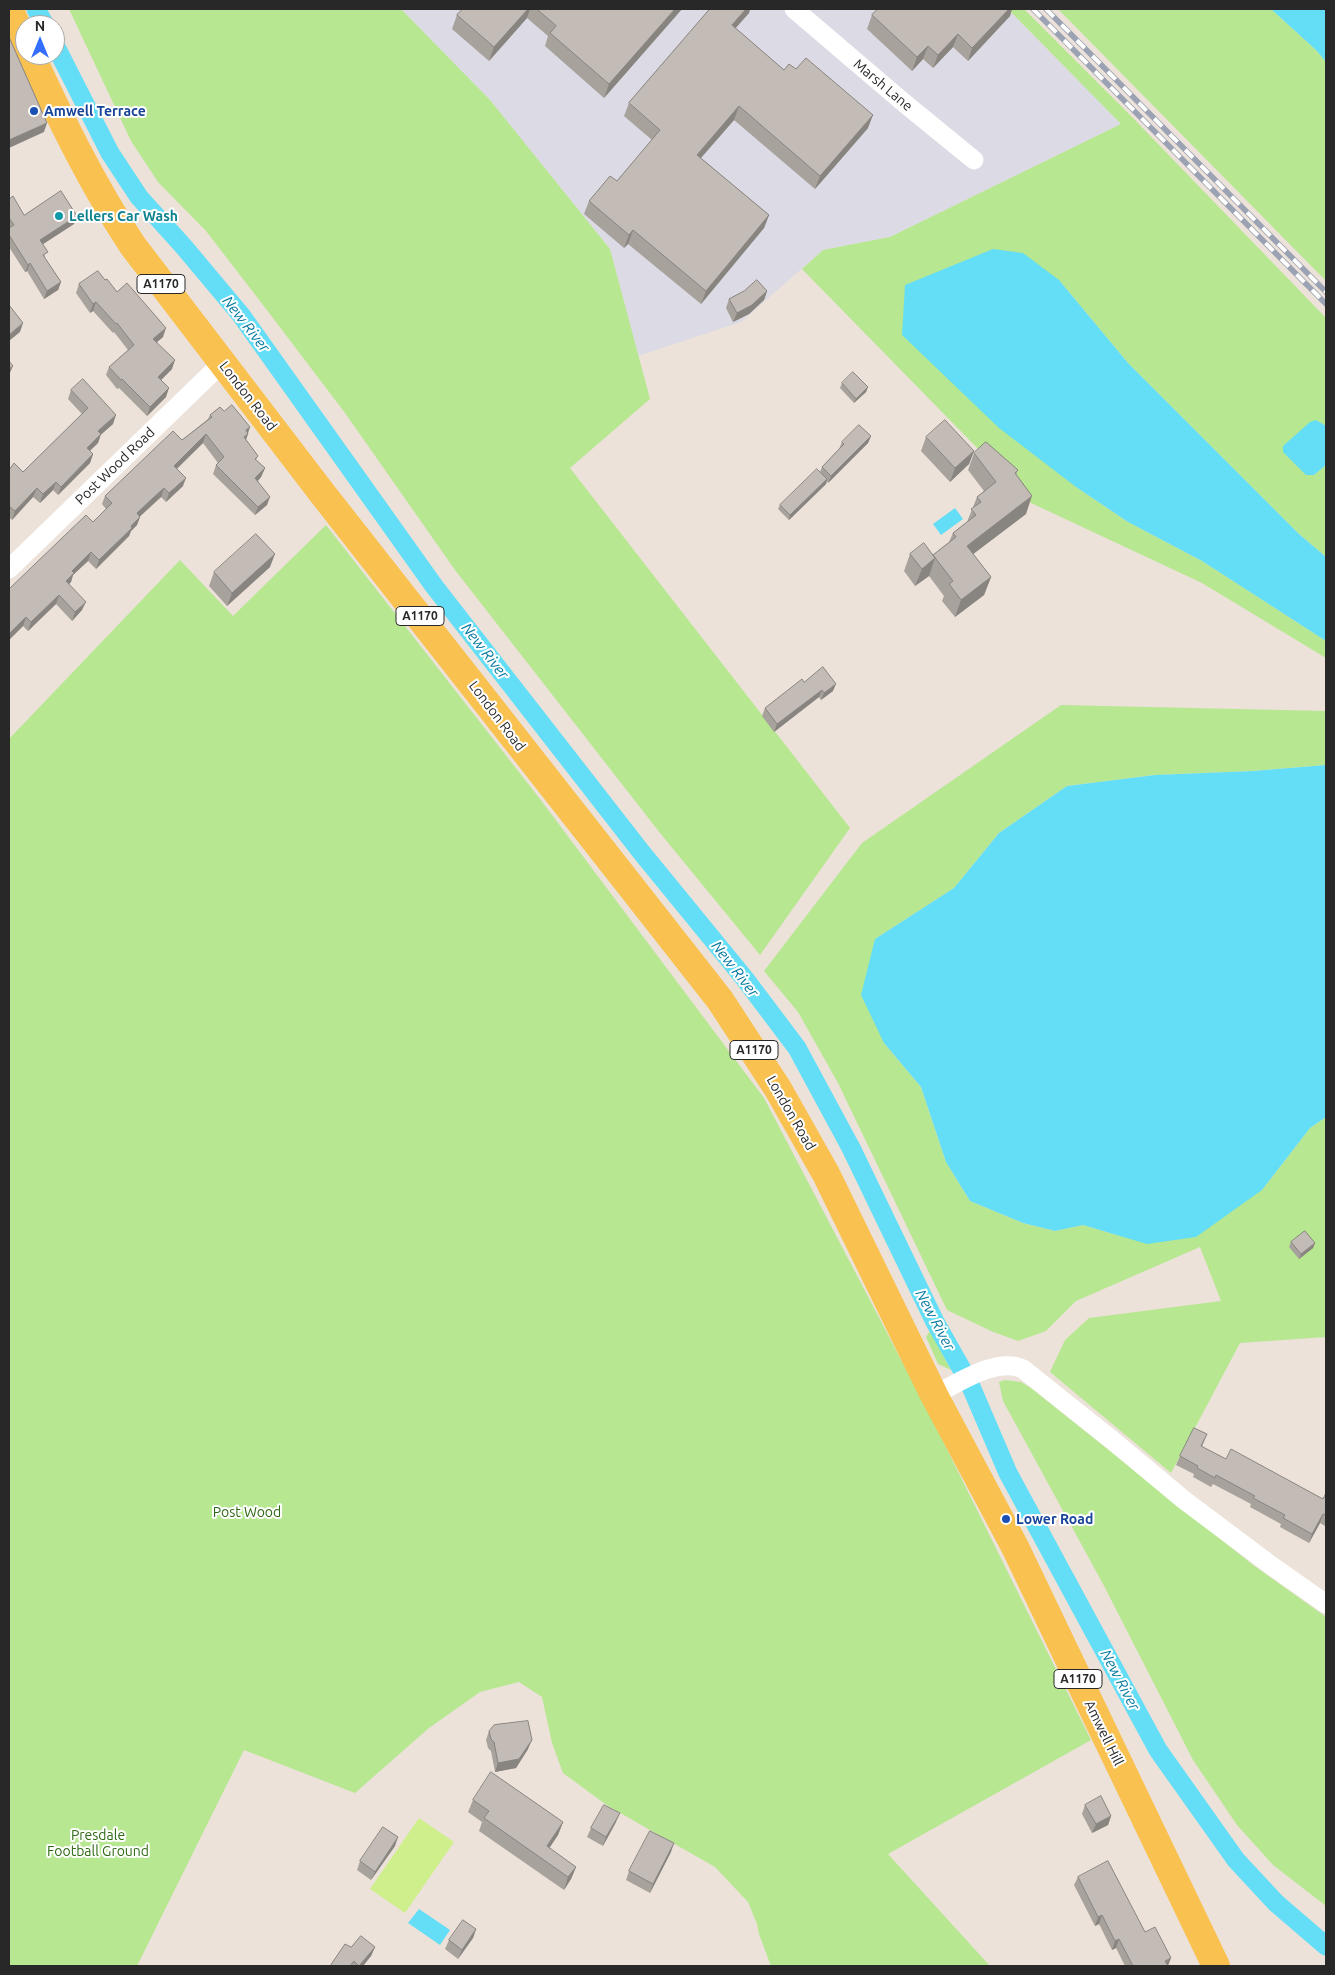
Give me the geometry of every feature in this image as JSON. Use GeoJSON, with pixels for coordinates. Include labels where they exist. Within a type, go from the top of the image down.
{"type":"FeatureCollection","features":[{"type":"Feature","properties":{"kind":"main road"},"geometry":{"type":"LineString","coordinates":[[9,9],[15,22]]}},
{"type":"Feature","properties":{"kind":"main road","name":"London Road"},"geometry":{"type":"LineString","coordinates":[[36,65],[114,218],[150,269],[322,493],[665,929],[734,1021],[778,1089],[946,1390]]}},
{"type":"Feature","properties":{"kind":"main road","name":"Amwell Hill"},"geometry":{"type":"LineString","coordinates":[[946,1390],[1015,1547],[1216,1966]]}},
{"type":"Feature","properties":{"kind":"street","name":"Marsh Lane"},"geometry":{"type":"LineString","coordinates":[[794,9],[974,160]]}},
{"type":"Feature","properties":{"kind":"street","name":"Post Wood Road"},"geometry":{"type":"LineString","coordinates":[[9,569],[222,362]]}},
{"type":"Feature","properties":{"kind":"street"},"geometry":{"type":"LineString","coordinates":[[946,1390],[979,1373],[1003,1364],[1023,1369],[1184,1500],[1326,1604]]}},
{"type":"Feature","properties":{"kind":"shaded area"},"geometry":{"type":"Polygon","coordinates":[[[401,9],[1008,9],[1121,124],[890,237],[823,250],[741,322],[638,356],[610,249],[490,100],[401,9]]]}},
{"type":"Feature","properties":{"kind":"green space"},"geometry":{"type":"Polygon","coordinates":[[[69,9],[401,9],[490,100],[610,249],[650,399],[570,468],[850,828],[760,955],[660,833],[455,570],[345,413],[206,231],[158,182],[131,141],[69,9]]]}},
{"type":"Feature","properties":{"kind":"green space"},"geometry":{"type":"Polygon","coordinates":[[[1008,9],[1024,9],[1134,119],[1326,318],[1326,426],[1316,420],[1314,475],[1326,465],[1326,557],[1299,534],[1128,363],[1059,280],[1076,487],[1128,522],[1202,561],[1326,641],[1326,658],[1202,583],[1031,503],[802,269],[823,250],[890,237],[1121,124],[1008,9]]]}},
{"type":"Feature","properties":{"kind":"green space"},"geometry":{"type":"Polygon","coordinates":[[[1058,9],[1271,9],[1316,50],[1326,62],[1326,281],[1058,9]]]}},
{"type":"Feature","properties":{"kind":"green space"},"geometry":{"type":"Polygon","coordinates":[[[326,525],[540,799],[764,1098],[929,1413],[1091,1740],[888,1854],[990,1966],[771,1966],[748,1902],[715,1867],[608,1806],[563,1773],[552,1743],[542,1697],[519,1682],[480,1692],[429,1728],[355,1793],[244,1750],[137,1966],[9,1966],[9,739],[180,560],[233,616],[326,525]]]}},
{"type":"Feature","properties":{"kind":"green space"},"geometry":{"type":"Polygon","coordinates":[[[1061,705],[1326,711],[1326,765],[1253,771],[1155,775],[1067,786],[999,833],[954,888],[875,939],[884,1043],[921,1087],[946,1162],[970,1201],[1023,1223],[1055,1231],[1083,1225],[1117,1235],[1262,1190],[1310,1128],[1326,1117],[1326,1337],[1240,1343],[1171,1473],[1050,1372],[1065,1340],[1089,1318],[1221,1301],[1200,1247],[1076,1301],[1046,1331],[1018,1341],[991,1331],[947,1310],[838,1083],[798,1012],[764,971],[862,843],[1061,705]]]}},
{"type":"Feature","properties":{"kind":"green space"},"geometry":{"type":"Polygon","coordinates":[[[930,1331],[951,1370],[938,1364],[926,1337],[930,1331]]]}},
{"type":"Feature","properties":{"kind":"green space"},"geometry":{"type":"Polygon","coordinates":[[[1005,1380],[1021,1382],[1031,1388],[1253,1565],[1326,1617],[1326,1906],[1273,1865],[1237,1825],[1193,1760],[1103,1584],[1003,1401],[999,1382],[1005,1380]]]}},
{"type":"Feature","properties":{"kind":"green space"},"geometry":{"type":"Polygon","coordinates":[[[419,1818],[454,1842],[405,1913],[370,1889],[419,1818]]]}},
{"type":"Feature","properties":{"kind":"water"},"geometry":{"type":"Polygon","coordinates":[[[1271,9],[1326,9],[1326,62],[1316,50],[1271,9]]]}},
{"type":"Feature","properties":{"kind":"water"},"geometry":{"type":"Polygon","coordinates":[[[993,249],[1023,253],[1059,280],[1128,363],[1299,534],[1326,557],[1326,641],[1202,561],[1128,522],[1076,487],[999,428],[902,335],[905,285],[993,249]]]}},
{"type":"Feature","properties":{"kind":"water"},"geometry":{"type":"Polygon","coordinates":[[[1316,420],[1326,426],[1326,465],[1314,475],[1306,475],[1283,452],[1283,446],[1310,422],[1316,420]]]}},
{"type":"Feature","properties":{"kind":"water"},"geometry":{"type":"Polygon","coordinates":[[[955,508],[963,519],[941,535],[933,524],[955,508]]]}},
{"type":"Feature","properties":{"kind":"water"},"geometry":{"type":"Polygon","coordinates":[[[1326,765],[1326,1117],[1310,1128],[1262,1190],[1196,1237],[1147,1244],[1083,1225],[1055,1231],[1023,1223],[970,1201],[946,1162],[921,1087],[884,1043],[861,995],[875,939],[954,888],[999,833],[1067,786],[1155,775],[1253,771],[1326,765]]]}},
{"type":"Feature","properties":{"kind":"water"},"geometry":{"type":"Polygon","coordinates":[[[419,1909],[450,1930],[440,1945],[408,1923],[419,1909]]]}},
{"type":"Feature","properties":{"kind":"building"},"geometry":{"type":"Polygon","coordinates":[[[463,9],[528,9],[494,47],[457,15],[463,9]]]}},
{"type":"Feature","properties":{"kind":"building"},"geometry":{"type":"Polygon","coordinates":[[[537,9],[675,9],[609,84],[550,33],[556,26],[537,9]]]}},
{"type":"Feature","properties":{"kind":"building"},"geometry":{"type":"Polygon","coordinates":[[[710,9],[746,9],[732,25],[784,70],[789,64],[796,69],[806,58],[873,115],[820,176],[739,106],[697,155],[769,215],[706,291],[633,230],[629,235],[589,201],[610,176],[617,181],[660,130],[629,103],[710,9]]]}},
{"type":"Feature","properties":{"kind":"building"},"geometry":{"type":"Polygon","coordinates":[[[878,9],[1009,9],[972,48],[958,34],[938,55],[928,46],[917,57],[872,15],[878,9]]]}},
{"type":"Feature","properties":{"kind":"building"},"geometry":{"type":"Polygon","coordinates":[[[9,37],[15,51],[15,65],[21,65],[47,123],[9,140],[9,37]]]}},
{"type":"Feature","properties":{"kind":"building"},"geometry":{"type":"Polygon","coordinates":[[[61,191],[77,216],[40,240],[48,252],[43,255],[61,282],[47,291],[30,263],[28,265],[9,235],[9,228],[14,225],[9,218],[9,199],[13,196],[24,215],[61,191]]]}},
{"type":"Feature","properties":{"kind":"building"},"geometry":{"type":"Polygon","coordinates":[[[98,271],[117,292],[127,283],[166,328],[153,339],[175,360],[158,377],[169,388],[150,407],[109,367],[134,345],[117,323],[96,302],[93,304],[79,284],[98,271]]]}},
{"type":"Feature","properties":{"kind":"building"},"geometry":{"type":"Polygon","coordinates":[[[757,280],[767,291],[752,305],[737,313],[729,299],[744,291],[757,280]]]}},
{"type":"Feature","properties":{"kind":"building"},"geometry":{"type":"Polygon","coordinates":[[[9,305],[23,323],[9,335],[9,305]]]}},
{"type":"Feature","properties":{"kind":"building"},"geometry":{"type":"Polygon","coordinates":[[[9,361],[13,366],[9,369],[9,361]]]}},
{"type":"Feature","properties":{"kind":"building"},"geometry":{"type":"Polygon","coordinates":[[[853,372],[868,387],[856,399],[842,383],[853,372]]]}},
{"type":"Feature","properties":{"kind":"building"},"geometry":{"type":"Polygon","coordinates":[[[83,379],[116,415],[98,431],[101,434],[87,448],[93,454],[61,487],[56,482],[43,494],[37,488],[15,511],[10,507],[9,509],[9,470],[14,463],[23,472],[88,408],[71,390],[83,379]]]}},
{"type":"Feature","properties":{"kind":"building"},"geometry":{"type":"Polygon","coordinates":[[[232,405],[250,427],[246,430],[248,434],[244,437],[258,456],[255,459],[265,468],[255,478],[270,497],[258,507],[216,465],[224,457],[206,434],[174,466],[186,478],[169,493],[164,488],[137,513],[140,517],[131,526],[132,528],[99,560],[91,552],[72,571],[74,573],[66,581],[86,602],[75,612],[59,595],[31,622],[26,617],[9,634],[9,589],[86,515],[93,522],[112,503],[105,496],[173,431],[182,440],[212,417],[210,415],[220,407],[224,411],[232,405]]]}},
{"type":"Feature","properties":{"kind":"building"},"geometry":{"type":"Polygon","coordinates":[[[945,420],[974,451],[955,468],[926,437],[945,420]]]}},
{"type":"Feature","properties":{"kind":"building"},"geometry":{"type":"Polygon","coordinates":[[[859,425],[871,436],[831,476],[822,467],[844,444],[842,442],[859,425]]]}},
{"type":"Feature","properties":{"kind":"building"},"geometry":{"type":"Polygon","coordinates":[[[986,442],[1018,470],[1015,473],[1032,496],[967,546],[991,577],[961,600],[949,584],[953,581],[933,555],[956,537],[953,533],[976,515],[971,509],[981,502],[977,497],[996,482],[974,453],[986,442]]]}},
{"type":"Feature","properties":{"kind":"building"},"geometry":{"type":"Polygon","coordinates":[[[817,469],[827,479],[790,515],[780,505],[817,469]]]}},
{"type":"Feature","properties":{"kind":"building"},"geometry":{"type":"Polygon","coordinates":[[[256,534],[275,554],[232,593],[214,572],[256,534]]]}},
{"type":"Feature","properties":{"kind":"building"},"geometry":{"type":"Polygon","coordinates":[[[924,543],[935,558],[922,569],[910,554],[924,543]]]}},
{"type":"Feature","properties":{"kind":"building"},"geometry":{"type":"Polygon","coordinates":[[[823,667],[836,684],[824,693],[822,690],[777,724],[765,708],[802,679],[804,682],[823,667]]]}},
{"type":"Feature","properties":{"kind":"building"},"geometry":{"type":"Polygon","coordinates":[[[1305,1231],[1315,1243],[1301,1254],[1291,1242],[1305,1231]]]}},
{"type":"Feature","properties":{"kind":"building"},"geometry":{"type":"Polygon","coordinates":[[[1194,1428],[1207,1434],[1201,1446],[1226,1459],[1231,1449],[1323,1499],[1326,1493],[1326,1515],[1323,1514],[1312,1534],[1283,1518],[1285,1515],[1253,1498],[1255,1496],[1216,1475],[1215,1478],[1180,1456],[1194,1428]]]}},
{"type":"Feature","properties":{"kind":"building"},"geometry":{"type":"Polygon","coordinates":[[[528,1721],[532,1740],[519,1759],[498,1763],[494,1742],[489,1731],[494,1725],[528,1721]]]}},
{"type":"Feature","properties":{"kind":"building"},"geometry":{"type":"Polygon","coordinates":[[[491,1772],[563,1822],[547,1846],[576,1867],[568,1877],[484,1818],[489,1811],[473,1800],[491,1772]]]}},
{"type":"Feature","properties":{"kind":"building"},"geometry":{"type":"Polygon","coordinates":[[[1101,1796],[1111,1816],[1096,1824],[1085,1805],[1101,1796]]]}},
{"type":"Feature","properties":{"kind":"building"},"geometry":{"type":"Polygon","coordinates":[[[604,1805],[620,1813],[606,1837],[591,1828],[604,1805]]]}},
{"type":"Feature","properties":{"kind":"building"},"geometry":{"type":"Polygon","coordinates":[[[383,1827],[398,1837],[375,1872],[360,1861],[383,1827]]]}},
{"type":"Feature","properties":{"kind":"building"},"geometry":{"type":"Polygon","coordinates":[[[650,1831],[674,1843],[653,1884],[629,1871],[650,1831]]]}},
{"type":"Feature","properties":{"kind":"building"},"geometry":{"type":"Polygon","coordinates":[[[1108,1861],[1145,1932],[1155,1927],[1171,1958],[1165,1961],[1168,1966],[1133,1966],[1119,1939],[1115,1941],[1102,1915],[1098,1917],[1078,1877],[1108,1861]]]}},
{"type":"Feature","properties":{"kind":"building"},"geometry":{"type":"Polygon","coordinates":[[[463,1920],[476,1929],[462,1950],[449,1940],[463,1920]]]}},
{"type":"Feature","properties":{"kind":"building"},"geometry":{"type":"Polygon","coordinates":[[[361,1936],[375,1947],[359,1966],[354,1961],[350,1966],[330,1966],[345,1944],[351,1947],[361,1936]]]}},
{"type":"Feature","properties":{"kind":"waterway","name":"New River"},"geometry":{"type":"LineString","coordinates":[[36,9],[39,15]]}},
{"type":"Feature","properties":{"kind":"waterway","name":"New River"},"geometry":{"type":"LineString","coordinates":[[65,65],[110,153],[139,197],[241,315],[434,586],[642,853],[745,979],[797,1048],[851,1148],[935,1322],[969,1382],[1008,1473],[1158,1750],[1236,1860],[1276,1903],[1326,1946]]}},
{"type":"Feature","properties":{"kind":"railway"},"geometry":{"type":"LineString","coordinates":[[1033,9],[1326,304]]}},
{"type":"Feature","properties":{"kind":"railway"},"geometry":{"type":"LineString","coordinates":[[1046,9],[1326,292]]}},
{"type":"Feature","properties":{"kind":"place","name":"Amwell Terrace"},"geometry":{"type":"Point","coordinates":[34,111]}},
{"type":"Feature","properties":{"kind":"place","name":"Lellers Car Wash"},"geometry":{"type":"Point","coordinates":[59,216]}},
{"type":"Feature","properties":{"kind":"place","name":"Lower Road"},"geometry":{"type":"Point","coordinates":[1006,1519]}},
{"type":"Feature","properties":{"kind":"park label","name":"Post Wood"},"geometry":{"type":"Point","coordinates":[247,1512]}},
{"type":"Feature","properties":{"kind":"park label","name":"Presdale Football Ground"},"geometry":{"type":"Point","coordinates":[98,1844]}}]}
